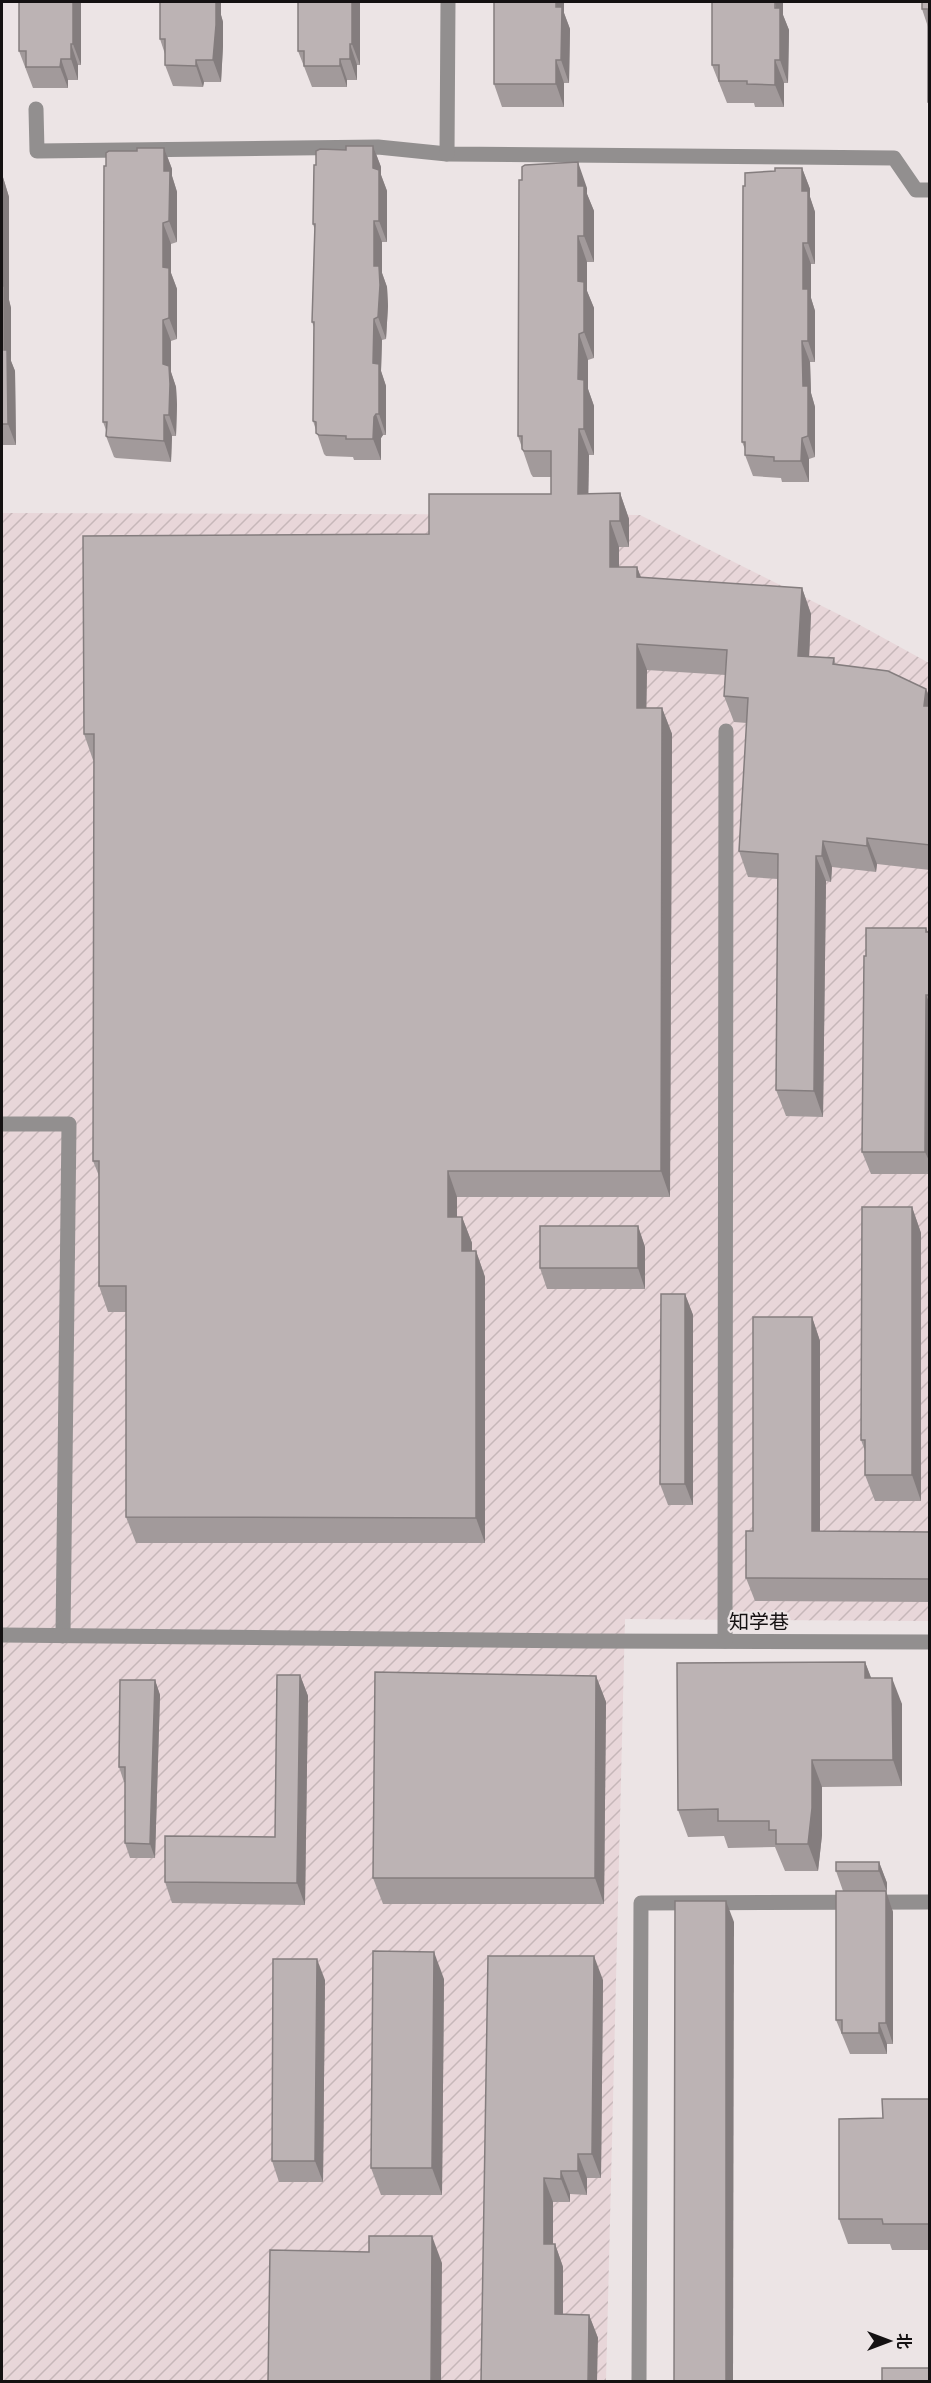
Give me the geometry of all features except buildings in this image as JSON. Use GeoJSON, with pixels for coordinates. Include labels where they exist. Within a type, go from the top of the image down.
{"type":"FeatureCollection","features":[{"type":"Feature","properties":{"kind":"street"},"geometry":{"type":"LineString","coordinates":[[447,154],[448,2]]}},
{"type":"Feature","properties":{"kind":"street"},"geometry":{"type":"LineString","coordinates":[[36,109],[37,151],[378,147],[447,154],[894,158],[916,190],[930,189]]}},
{"type":"Feature","properties":{"kind":"street"},"geometry":{"type":"LineString","coordinates":[[725,1641],[726,731]]}},
{"type":"Feature","properties":{"kind":"street"},"geometry":{"type":"LineString","coordinates":[[2,1124],[69,1124],[63,1636]]}},
{"type":"Feature","properties":{"kind":"street","name":"知学巷"},"geometry":{"type":"LineString","coordinates":[[2,1635],[930,1642]]}},
{"type":"Feature","properties":{"kind":"street"},"geometry":{"type":"LineString","coordinates":[[639,2382],[641,1903],[930,1902]]}},
{"type":"Feature","properties":{"kind":"shaded area"},"geometry":{"type":"Polygon","coordinates":[[[2,513],[640,515],[858,624],[929,663],[929,1621],[625,1619],[606,2381],[2,2382],[2,513]]]}}]}
